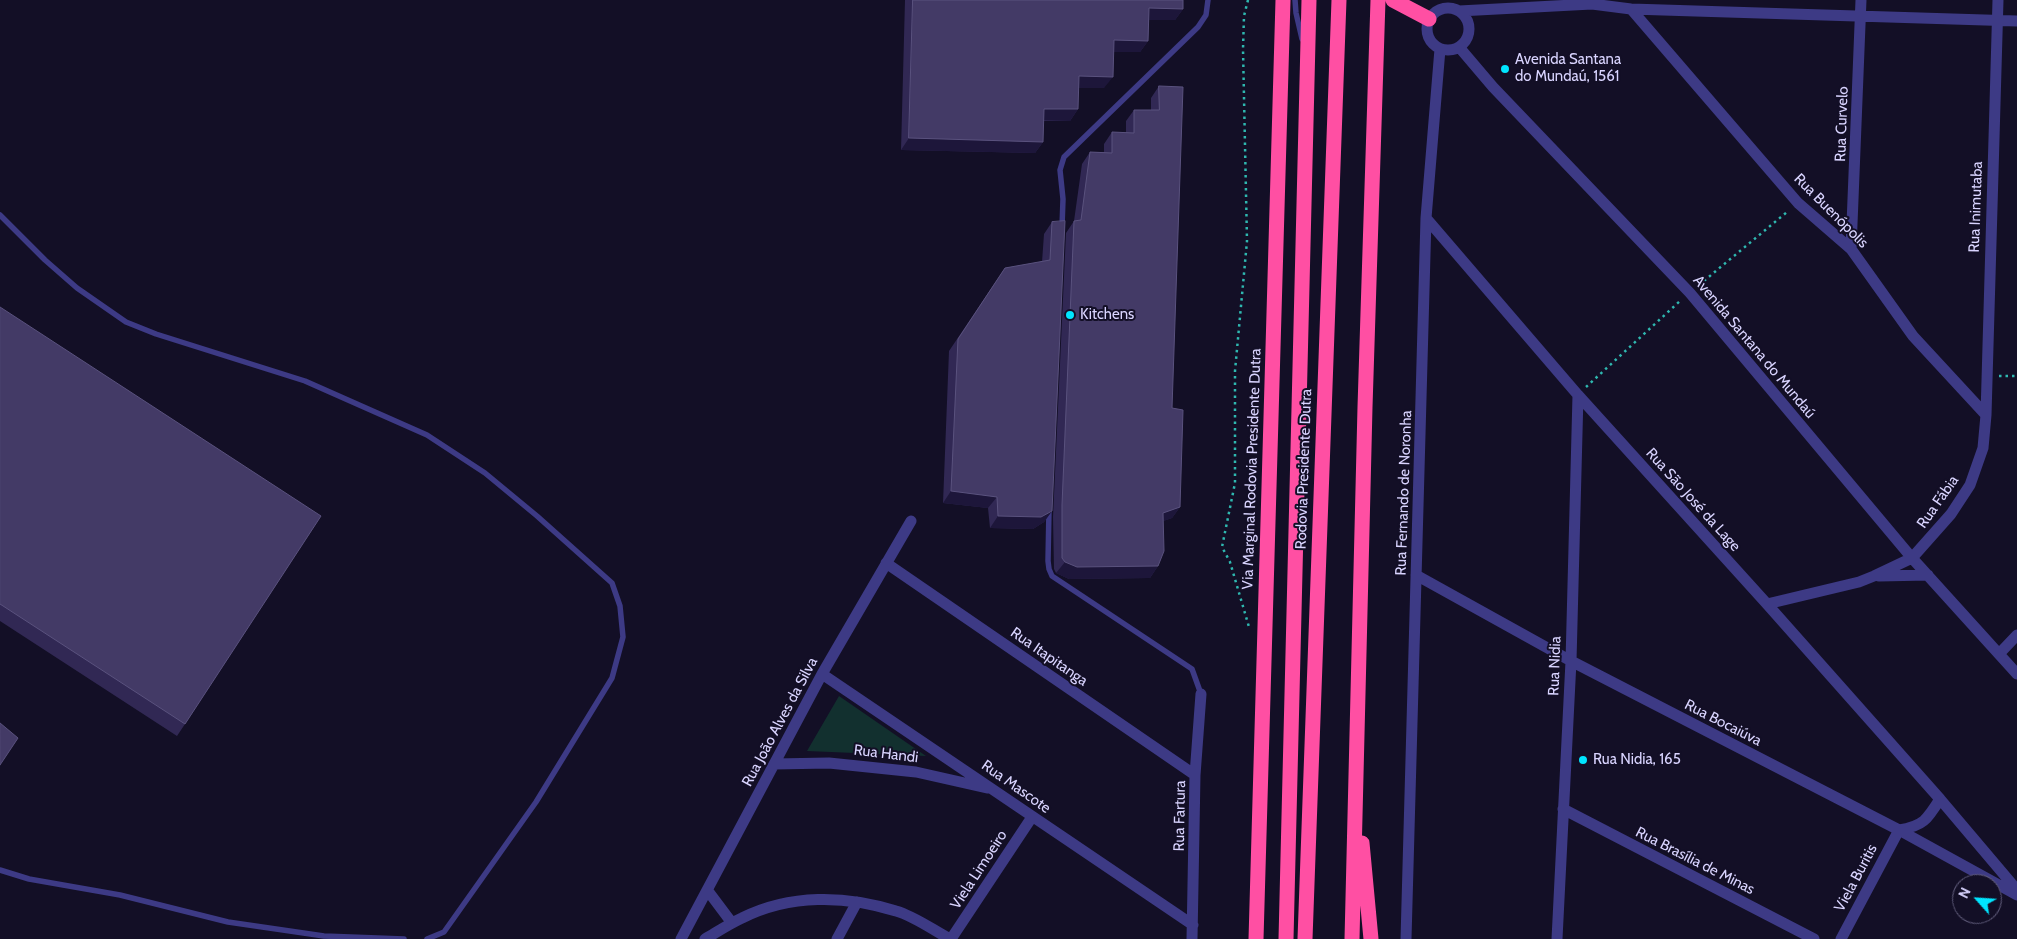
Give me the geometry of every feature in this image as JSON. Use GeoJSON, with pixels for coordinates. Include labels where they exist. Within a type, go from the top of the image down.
{"type":"FeatureCollection","features":[{"type":"Feature","properties":{"kind":"highway","name":"Via Marginal Rodovia Presidente Dutra"},"geometry":{"type":"LineString","coordinates":[[1256,939],[1283,0]]}},
{"type":"Feature","properties":{"kind":"highway","name":"Rodovia Presidente Dutra"},"geometry":{"type":"LineString","coordinates":[[1286,939],[1308,0]]}},
{"type":"Feature","properties":{"kind":"highway","name":"Rodovia Presidente Dutra"},"geometry":{"type":"LineString","coordinates":[[1305,939],[1339,0]]}},
{"type":"Feature","properties":{"kind":"highway"},"geometry":{"type":"LineString","coordinates":[[1352,939],[1378,0]]}},
{"type":"Feature","properties":{"kind":"highway"},"geometry":{"type":"LineString","coordinates":[[1393,0],[1430,17]]}},
{"type":"Feature","properties":{"kind":"highway"},"geometry":{"type":"LineString","coordinates":[[1356,767],[1370,939]]}},
{"type":"Feature","properties":{"kind":"street"},"geometry":{"type":"LineString","coordinates":[[1432,0],[1426,31],[1428,37],[1440,49],[1450,50],[1460,47],[1464,43],[1469,32],[1467,20],[1459,11]]}},
{"type":"Feature","properties":{"kind":"street"},"geometry":{"type":"LineString","coordinates":[[1722,12],[1723,0]]}},
{"type":"Feature","properties":{"kind":"street","name":"Rua Curvelo"},"geometry":{"type":"LineString","coordinates":[[1851,249],[1861,0]]}},
{"type":"Feature","properties":{"kind":"street","name":"Rua Inimutaba"},"geometry":{"type":"LineString","coordinates":[[1986,415],[1998,0]]}},
{"type":"Feature","properties":{"kind":"street"},"geometry":{"type":"LineString","coordinates":[[1430,17],[1442,8],[1459,11],[1592,2],[1631,9],[2017,21]]}},
{"type":"Feature","properties":{"kind":"street","name":"Rua Buenópolis"},"geometry":{"type":"LineString","coordinates":[[1631,9],[1798,202],[1851,249],[1912,336],[1986,415]]}},
{"type":"Feature","properties":{"kind":"street","name":"Avenida Santana do Mundaú"},"geometry":{"type":"LineString","coordinates":[[1460,47],[1493,87],[1690,292],[1912,558],[2017,674]]}},
{"type":"Feature","properties":{"kind":"street","name":"Rua Fernando de Noronha"},"geometry":{"type":"LineString","coordinates":[[1406,939],[1426,218],[1440,49]]}},
{"type":"Feature","properties":{"kind":"street","name":"Rua São José da Lage"},"geometry":{"type":"LineString","coordinates":[[1426,218],[1578,395],[1940,799],[2017,890]]}},
{"type":"Feature","properties":{"kind":"street","name":"Rua Nidia"},"geometry":{"type":"LineString","coordinates":[[1557,939],[1571,661],[1578,395]]}},
{"type":"Feature","properties":{"kind":"street","name":"Rua Fábia"},"geometry":{"type":"LineString","coordinates":[[1767,604],[1832,589],[1874,576],[1912,558],[1952,514],[1970,485],[1983,448],[1986,415]]}},
{"type":"Feature","properties":{"kind":"street","name":"Rua João Alves da Silva"},"geometry":{"type":"LineString","coordinates":[[681,939],[822,674],[911,521]]}},
{"type":"Feature","properties":{"kind":"street","name":"Rua Itapitanga"},"geometry":{"type":"LineString","coordinates":[[886,562],[1195,775]]}},
{"type":"Feature","properties":{"kind":"street","name":"Rua Bocaiúva"},"geometry":{"type":"LineString","coordinates":[[1416,575],[1571,661],[1899,830],[2017,895]]}},
{"type":"Feature","properties":{"kind":"street","name":"Rua Fábia"},"geometry":{"type":"LineString","coordinates":[[1874,576],[1928,576]]}},
{"type":"Feature","properties":{"kind":"street"},"geometry":{"type":"LineString","coordinates":[[1999,654],[2017,636]]}},
{"type":"Feature","properties":{"kind":"street","name":"Rua Mascote"},"geometry":{"type":"LineString","coordinates":[[822,674],[1193,926]]}},
{"type":"Feature","properties":{"kind":"street","name":"Rua Fartura"},"geometry":{"type":"LineString","coordinates":[[1192,939],[1195,775],[1201,694]]}},
{"type":"Feature","properties":{"kind":"street","name":"Rua Handi"},"geometry":{"type":"LineString","coordinates":[[774,764],[829,762],[916,772],[993,789]]}},
{"type":"Feature","properties":{"kind":"street"},"geometry":{"type":"LineString","coordinates":[[1899,830],[1916,827],[1930,815],[1940,799]]}},
{"type":"Feature","properties":{"kind":"street","name":"Rua Brasília de Minas"},"geometry":{"type":"LineString","coordinates":[[1563,809],[1814,939]]}},
{"type":"Feature","properties":{"kind":"street","name":"Viela Limoeiro"},"geometry":{"type":"LineString","coordinates":[[951,939],[1032,817]]}},
{"type":"Feature","properties":{"kind":"street","name":"Viela Buritis"},"geometry":{"type":"LineString","coordinates":[[1840,939],[1899,830]]}},
{"type":"Feature","properties":{"kind":"street"},"geometry":{"type":"LineString","coordinates":[[708,891],[732,923]]}},
{"type":"Feature","properties":{"kind":"street"},"geometry":{"type":"LineString","coordinates":[[705,939],[732,923],[768,908],[795,901],[825,898],[857,902],[897,911],[951,939]]}},
{"type":"Feature","properties":{"kind":"street"},"geometry":{"type":"LineString","coordinates":[[838,939],[857,902]]}},
{"type":"Feature","properties":{"kind":"lane"},"geometry":{"type":"LineString","coordinates":[[1062,238],[1063,199],[1060,170],[1064,157],[1198,27],[1206,15],[1208,0]]}},
{"type":"Feature","properties":{"kind":"lane"},"geometry":{"type":"LineString","coordinates":[[1295,0],[1297,20],[1307,62]]}},
{"type":"Feature","properties":{"kind":"lane"},"geometry":{"type":"LineString","coordinates":[[0,214],[45,260],[77,288],[126,322],[156,334],[305,381],[427,435],[485,473],[537,516],[612,583],[620,606],[623,637],[612,678],[536,802],[444,932],[427,939]]}},
{"type":"Feature","properties":{"kind":"lane"},"geometry":{"type":"LineString","coordinates":[[1049,501],[1048,569],[1052,576],[1192,669],[1201,694]]}},
{"type":"Feature","properties":{"kind":"lane"},"geometry":{"type":"LineString","coordinates":[[0,870],[29,879],[120,895],[228,922],[324,936],[404,939]]}},
{"type":"Feature","properties":{"kind":"path"},"geometry":{"type":"LineString","coordinates":[[1248,0],[1244,16],[1243,49],[1247,241],[1235,371],[1235,483],[1222,547],[1230,562],[1249,628]]}},
{"type":"Feature","properties":{"kind":"green space"},"geometry":{"type":"Polygon","coordinates":[[[839,696],[926,756],[807,751],[839,696]]]}},
{"type":"Feature","properties":{"kind":"building"},"geometry":{"type":"Polygon","coordinates":[[[913,0],[1183,0],[1183,9],[1149,8],[1148,41],[1114,40],[1113,77],[1079,76],[1078,109],[1044,109],[1043,142],[909,138],[913,0]]]}},
{"type":"Feature","properties":{"kind":"building"},"geometry":{"type":"Polygon","coordinates":[[[1159,86],[1183,87],[1172,408],[1183,410],[1180,507],[1163,513],[1164,551],[1158,566],[1077,567],[1065,562],[1062,558],[1062,505],[1074,221],[1081,220],[1090,152],[1112,153],[1112,132],[1134,133],[1134,110],[1159,110],[1159,86]]]}},
{"type":"Feature","properties":{"kind":"building"},"geometry":{"type":"Polygon","coordinates":[[[1065,221],[1052,511],[1041,517],[998,516],[997,497],[951,491],[958,339],[1005,268],[1050,260],[1052,222],[1065,221]]]}},
{"type":"Feature","properties":{"kind":"building"},"geometry":{"type":"Polygon","coordinates":[[[0,307],[321,516],[185,724],[0,604],[0,307]]]}},
{"type":"Feature","properties":{"kind":"building"},"geometry":{"type":"Polygon","coordinates":[[[0,723],[18,738],[0,765],[0,723]]]}},
{"type":"Feature","properties":{"kind":"place","name":"Avenida Santana do Mundaú, 1561"},"geometry":{"type":"Point","coordinates":[1505,69]}},
{"type":"Feature","properties":{"kind":"place","name":"Kitchens"},"geometry":{"type":"Point","coordinates":[1070,315]}},
{"type":"Feature","properties":{"kind":"place","name":"Rua Nidia, 165"},"geometry":{"type":"Point","coordinates":[1583,760]}}]}
